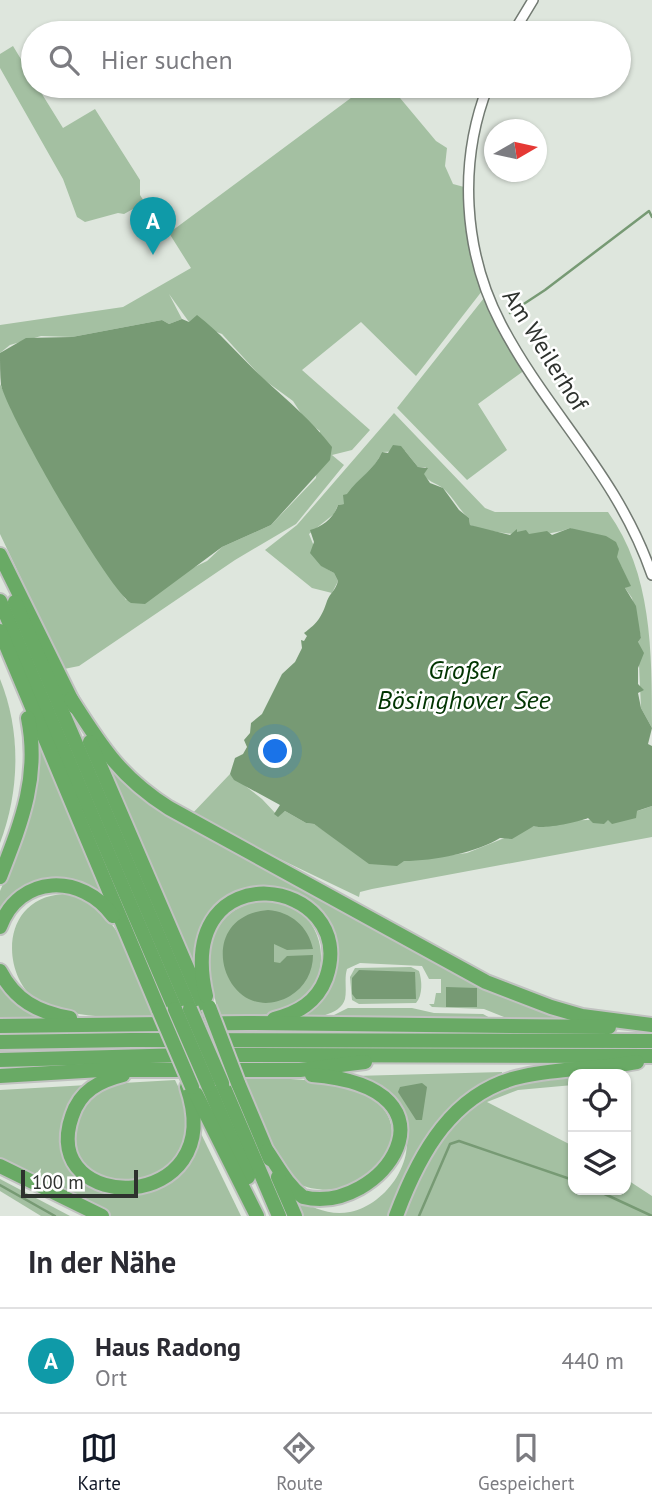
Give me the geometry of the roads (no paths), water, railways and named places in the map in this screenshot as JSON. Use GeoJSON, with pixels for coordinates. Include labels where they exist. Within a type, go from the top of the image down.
{"type":"FeatureCollection","features":[{"type":"Feature","properties":{"kind":"highway"},"geometry":{"type":"LineString","coordinates":[[0,555],[71,699],[195,1008],[215,1084],[264,1216]]}},
{"type":"Feature","properties":{"kind":"highway"},"geometry":{"type":"LineString","coordinates":[[0,567],[195,1008]]}},
{"type":"Feature","properties":{"kind":"highway"},"geometry":{"type":"LineString","coordinates":[[0,601],[195,1008],[222,1045],[295,1216]]}},
{"type":"Feature","properties":{"kind":"highway"},"geometry":{"type":"LineString","coordinates":[[0,631],[190,1087],[257,1216]]}},
{"type":"Feature","properties":{"kind":"highway"},"geometry":{"type":"LineString","coordinates":[[0,877],[26,809],[33,777],[31,732],[20,682]]}},
{"type":"Feature","properties":{"kind":"highway"},"geometry":{"type":"LineString","coordinates":[[71,699],[112,762],[146,794],[169,808],[486,982],[582,1016],[652,1026]]}},
{"type":"Feature","properties":{"kind":"highway"},"geometry":{"type":"LineString","coordinates":[[0,927],[12,906],[26,895],[58,885],[74,886],[105,905],[132,949]]}},
{"type":"Feature","properties":{"kind":"highway"},"geometry":{"type":"LineString","coordinates":[[195,1008],[201,950],[208,928],[221,910],[238,898],[257,892],[276,893],[309,908],[325,932],[330,959],[324,985],[307,1005],[297,1012],[246,1023]]}},
{"type":"Feature","properties":{"kind":"highway"},"geometry":{"type":"LineString","coordinates":[[0,971],[17,996],[40,1010],[112,1025]]}},
{"type":"Feature","properties":{"kind":"highway"},"geometry":{"type":"LineString","coordinates":[[0,1026],[246,1023],[652,1026]]}},
{"type":"Feature","properties":{"kind":"highway"},"geometry":{"type":"LineString","coordinates":[[0,1042],[652,1041]]}},
{"type":"Feature","properties":{"kind":"highway"},"geometry":{"type":"LineString","coordinates":[[0,1059],[131,1055],[652,1057]]}},
{"type":"Feature","properties":{"kind":"highway"},"geometry":{"type":"LineString","coordinates":[[0,1076],[145,1070],[319,1068],[423,1055]]}},
{"type":"Feature","properties":{"kind":"highway"},"geometry":{"type":"LineString","coordinates":[[396,1216],[406,1189],[436,1135],[450,1117],[482,1092],[527,1075],[610,1067],[652,1057]]}},
{"type":"Feature","properties":{"kind":"highway"},"geometry":{"type":"LineString","coordinates":[[145,1070],[106,1079],[88,1089],[75,1106],[68,1127],[68,1150],[75,1167],[92,1187],[116,1199],[134,1201],[151,1197],[180,1178],[190,1162],[195,1144],[190,1087]]}},
{"type":"Feature","properties":{"kind":"highway"},"geometry":{"type":"LineString","coordinates":[[255,1070],[335,1077],[362,1085],[382,1098],[395,1117],[401,1136],[400,1156],[395,1171],[368,1200],[338,1209],[321,1207],[303,1198],[288,1182],[267,1150]]}},
{"type":"Feature","properties":{"kind":"highway"},"geometry":{"type":"LineString","coordinates":[[215,1084],[279,1216]]}},
{"type":"Feature","properties":{"kind":"highway"},"geometry":{"type":"LineString","coordinates":[[0,1166],[102,1216]]}},
{"type":"Feature","properties":{"kind":"street"},"geometry":{"type":"LineString","coordinates":[[520,21],[533,0]]}},
{"type":"Feature","properties":{"kind":"street","name":"Am Weilerhof"},"geometry":{"type":"LineString","coordinates":[[484,98],[470,147],[468,183],[470,223],[486,291],[501,324],[525,363],[608,482],[635,530],[652,575]]}},
{"type":"Feature","properties":{"kind":"water"},"geometry":{"type":"Polygon","coordinates":[[[197,315],[316,428],[332,447],[330,460],[271,525],[222,547],[145,604],[131,603],[119,591],[82,537],[21,430],[1,385],[0,353],[26,338],[72,337],[162,320],[169,324],[182,319],[189,322],[197,315]]]}},
{"type":"Feature","properties":{"kind":"water","name":"Großer Bösinghover See"},"geometry":{"type":"Polygon","coordinates":[[[393,445],[401,446],[418,467],[428,468],[424,474],[430,483],[443,488],[459,510],[469,518],[470,525],[510,535],[517,529],[517,532],[526,530],[529,534],[547,531],[552,535],[570,528],[606,536],[616,542],[619,549],[617,557],[631,586],[625,588],[636,606],[641,638],[638,642],[644,653],[638,668],[638,684],[644,690],[638,693],[641,708],[652,728],[648,744],[652,746],[652,806],[637,811],[636,818],[612,824],[608,820],[604,824],[593,823],[588,818],[552,826],[534,826],[512,839],[500,838],[480,848],[455,855],[404,861],[397,866],[369,864],[314,824],[306,823],[285,811],[278,817],[274,814],[280,805],[234,780],[230,774],[235,758],[243,754],[247,747],[244,740],[250,733],[251,723],[262,714],[282,674],[295,662],[302,648],[301,640],[304,641],[307,636],[304,633],[319,619],[338,581],[334,573],[321,566],[310,553],[314,542],[310,530],[331,518],[338,505],[344,504],[343,495],[371,469],[382,452],[388,453],[393,445]]]}},
{"type":"Feature","properties":{"kind":"water"},"geometry":{"type":"Polygon","coordinates":[[[268,910],[291,917],[303,927],[313,949],[287,950],[274,944],[274,962],[280,963],[287,956],[313,955],[313,961],[310,973],[300,988],[290,996],[267,1003],[248,999],[234,986],[225,969],[223,950],[229,931],[243,917],[268,910]]]}},
{"type":"Feature","properties":{"kind":"water"},"geometry":{"type":"Polygon","coordinates":[[[359,970],[415,972],[416,999],[356,999],[352,994],[352,978],[359,970]]]}},
{"type":"Feature","properties":{"kind":"water"},"geometry":{"type":"Polygon","coordinates":[[[446,987],[477,988],[477,1007],[446,1007],[446,987]]]}},
{"type":"Feature","properties":{"kind":"water"},"geometry":{"type":"Polygon","coordinates":[[[422,1083],[427,1087],[422,1120],[416,1120],[398,1092],[400,1087],[422,1083]]]}},
{"type":"Feature","properties":{"kind":"waterway"},"geometry":{"type":"LineString","coordinates":[[510,313],[545,290],[649,211],[652,217]]}},
{"type":"Feature","properties":{"kind":"waterway"},"geometry":{"type":"LineString","coordinates":[[419,1216],[450,1144],[459,1141],[568,1178]]}},
{"type":"Feature","properties":{"kind":"waterway"},"geometry":{"type":"LineString","coordinates":[[0,1185],[55,1216]]}},
{"type":"Feature","properties":{"kind":"waterway"},"geometry":{"type":"LineString","coordinates":[[607,1195],[652,1216]]}},
{"type":"Feature","properties":{"kind":"place","name":"Haus Radong"},"geometry":{"type":"Point","coordinates":[153,255]}}]}
